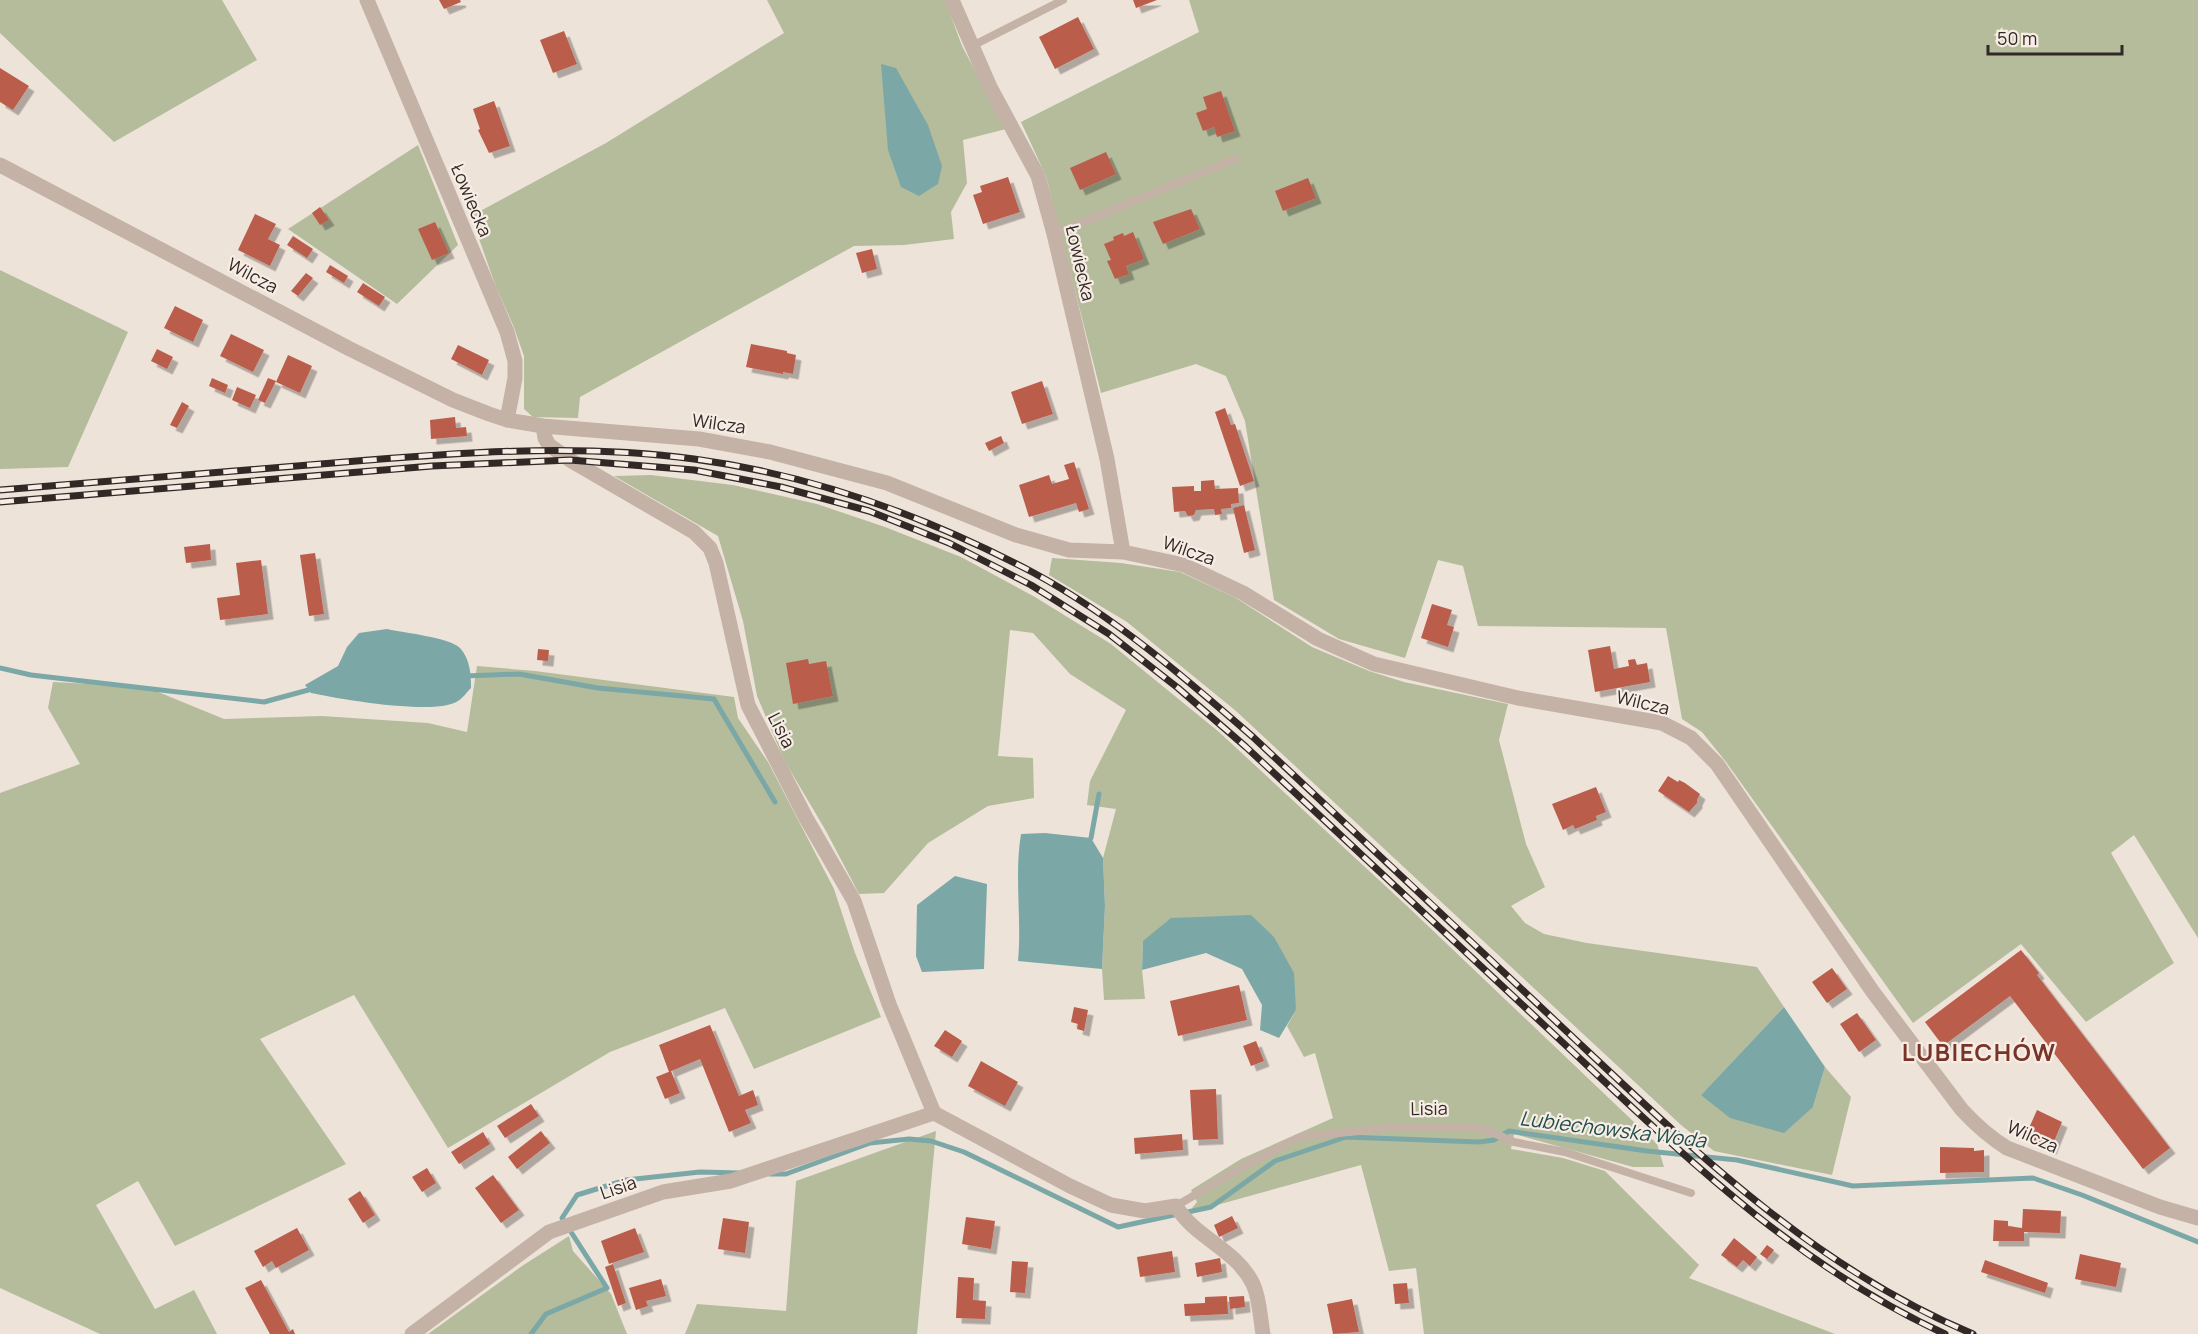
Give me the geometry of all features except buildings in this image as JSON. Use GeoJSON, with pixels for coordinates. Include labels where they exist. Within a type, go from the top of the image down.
{"type":"FeatureCollection","features":[{"type":"Feature","properties":{"kind":"street","name":"Łowiecka"},"geometry":{"type":"LineString","coordinates":[[367,0],[507,332],[515,369],[507,420]]}},
{"type":"Feature","properties":{"kind":"street","name":"Łowiecka"},"geometry":{"type":"LineString","coordinates":[[952,0],[990,87],[1038,176],[1054,234],[1107,459],[1123,552]]}},
{"type":"Feature","properties":{"kind":"street","name":"Wilcza"},"geometry":{"type":"LineString","coordinates":[[0,165],[400,374],[453,400],[507,420],[543,426],[699,439],[770,452],[887,483],[1026,538],[1069,550],[1123,552],[1184,565],[1243,593],[1318,639],[1374,664],[1518,698],[1662,723],[1691,738],[1717,764],[1873,992],[1976,1126],[1992,1139],[2015,1151],[2160,1207],[2198,1218]]}},
{"type":"Feature","properties":{"kind":"street","name":"Lisia"},"geometry":{"type":"LineString","coordinates":[[543,426],[549,446],[694,532],[710,548],[716,563],[748,705],[806,818],[854,901],[889,1004],[934,1113],[1070,1186],[1112,1204],[1145,1211],[1176,1206]]}},
{"type":"Feature","properties":{"kind":"street","name":"Lisia"},"geometry":{"type":"LineString","coordinates":[[412,1334],[549,1232],[663,1192],[731,1181],[934,1113]]}},
{"type":"Feature","properties":{"kind":"street"},"geometry":{"type":"LineString","coordinates":[[1176,1206],[1183,1217],[1230,1254],[1247,1274],[1258,1299],[1263,1334]]}},
{"type":"Feature","properties":{"kind":"lane"},"geometry":{"type":"LineString","coordinates":[[972,46],[1063,0]]}},
{"type":"Feature","properties":{"kind":"lane"},"geometry":{"type":"LineString","coordinates":[[1054,234],[1235,159]]}},
{"type":"Feature","properties":{"kind":"lane","name":"Lisia"},"geometry":{"type":"LineString","coordinates":[[1176,1206],[1300,1137],[1388,1128],[1473,1127],[1514,1142],[1565,1152],[1691,1193]]}},
{"type":"Feature","properties":{"kind":"green space"},"geometry":{"type":"Polygon","coordinates":[[[0,0],[222,0],[257,60],[114,142],[0,33],[0,0]]]}},
{"type":"Feature","properties":{"kind":"green space"},"geometry":{"type":"Polygon","coordinates":[[[767,0],[945,0],[962,46],[1006,129],[963,140],[967,183],[951,212],[954,239],[904,245],[854,246],[580,397],[578,418],[533,417],[524,409],[524,356],[471,216],[606,143],[784,33],[767,0]]]}},
{"type":"Feature","properties":{"kind":"green space"},"geometry":{"type":"Polygon","coordinates":[[[1189,0],[2198,0],[2198,938],[2134,835],[2111,853],[2174,963],[2086,1022],[2021,944],[1913,1023],[1726,762],[1702,732],[1682,719],[1666,628],[1478,626],[1463,566],[1438,560],[1405,658],[1339,639],[1274,600],[1245,421],[1226,376],[1196,364],[1101,393],[1046,176],[1021,122],[1199,32],[1189,0]]]}},
{"type":"Feature","properties":{"kind":"green space"},"geometry":{"type":"Polygon","coordinates":[[[418,145],[458,245],[397,304],[288,229],[418,145]]]}},
{"type":"Feature","properties":{"kind":"green space"},"geometry":{"type":"Polygon","coordinates":[[[0,270],[128,332],[68,467],[0,469],[0,270]]]}},
{"type":"Feature","properties":{"kind":"green space"},"geometry":{"type":"Polygon","coordinates":[[[651,475],[733,485],[817,504],[885,527],[961,557],[1035,597],[1111,644],[1219,732],[1406,905],[1657,1144],[1664,1167],[1633,1167],[1514,1134],[1511,1149],[1563,1158],[1605,1171],[1699,1265],[1689,1278],[1835,1334],[1424,1334],[1416,1268],[1389,1271],[1361,1165],[1188,1213],[1197,1202],[1191,1190],[1241,1159],[1333,1118],[1315,1053],[1304,1057],[1287,1026],[1296,1010],[1274,937],[1143,941],[1142,970],[1145,999],[1104,1000],[1103,858],[1116,809],[1087,805],[1090,781],[1126,710],[1070,674],[1033,633],[1010,630],[998,756],[1033,758],[1034,798],[988,806],[928,843],[884,893],[859,894],[826,831],[784,760],[757,696],[743,621],[718,536],[614,476],[651,475]]]}},
{"type":"Feature","properties":{"kind":"green space"},"geometry":{"type":"Polygon","coordinates":[[[1052,558],[1121,563],[1180,572],[1236,598],[1312,647],[1369,671],[1404,682],[1508,704],[1499,740],[1526,844],[1545,887],[1511,906],[1525,923],[1544,934],[1587,943],[1757,967],[1784,1007],[1701,1095],[1813,1107],[1825,1067],[1851,1097],[1832,1175],[1714,1151],[1681,1125],[1236,711],[1127,622],[1049,575],[1052,558]]]}},
{"type":"Feature","properties":{"kind":"green space"},"geometry":{"type":"Polygon","coordinates":[[[477,666],[535,671],[734,697],[738,718],[768,762],[834,889],[855,953],[881,1017],[754,1069],[725,1008],[610,1052],[448,1148],[354,995],[260,1039],[346,1164],[175,1246],[138,1181],[96,1205],[155,1309],[194,1290],[217,1334],[100,1334],[0,1288],[0,793],[80,764],[48,708],[53,682],[146,687],[224,719],[322,716],[428,723],[467,732],[477,666]]]}},
{"type":"Feature","properties":{"kind":"green space"},"geometry":{"type":"Polygon","coordinates":[[[936,1131],[917,1334],[685,1334],[697,1304],[786,1311],[796,1181],[936,1131]]]}},
{"type":"Feature","properties":{"kind":"green space"},"geometry":{"type":"Polygon","coordinates":[[[569,1236],[573,1251],[611,1294],[627,1334],[428,1334],[522,1266],[569,1236]]]}},
{"type":"Feature","properties":{"kind":"water"},"geometry":{"type":"Polygon","coordinates":[[[881,64],[896,68],[928,125],[942,166],[938,184],[919,196],[901,187],[888,150],[881,64]]]}},
{"type":"Feature","properties":{"kind":"water"},"geometry":{"type":"Polygon","coordinates":[[[387,629],[436,638],[460,648],[468,662],[471,688],[458,701],[430,707],[387,705],[311,693],[305,685],[338,666],[347,647],[359,633],[387,629]]]}},
{"type":"Feature","properties":{"kind":"water"},"geometry":{"type":"Polygon","coordinates":[[[1045,833],[1091,838],[1103,858],[1105,906],[1102,969],[1018,961],[1018,866],[1021,834],[1045,833]]]}},
{"type":"Feature","properties":{"kind":"water"},"geometry":{"type":"Polygon","coordinates":[[[955,876],[987,884],[984,969],[922,972],[916,956],[917,905],[955,876]]]}},
{"type":"Feature","properties":{"kind":"water"},"geometry":{"type":"Polygon","coordinates":[[[1251,915],[1274,937],[1294,973],[1296,1010],[1279,1038],[1260,1030],[1262,1005],[1242,969],[1206,953],[1142,970],[1143,941],[1171,918],[1251,915]]]}},
{"type":"Feature","properties":{"kind":"water"},"geometry":{"type":"Polygon","coordinates":[[[1784,1007],[1825,1067],[1813,1107],[1784,1133],[1730,1118],[1701,1095],[1784,1007]]]}},
{"type":"Feature","properties":{"kind":"waterway"},"geometry":{"type":"LineString","coordinates":[[0,668],[31,675],[264,702],[312,689]]}},
{"type":"Feature","properties":{"kind":"waterway"},"geometry":{"type":"LineString","coordinates":[[465,676],[519,674],[598,688],[714,699],[775,802]]}},
{"type":"Feature","properties":{"kind":"waterway","name":"Lubiechowska Woda"},"geometry":{"type":"LineString","coordinates":[[1091,838],[1099,794]]}},
{"type":"Feature","properties":{"kind":"waterway","name":"Lubiechowska Woda"},"geometry":{"type":"LineString","coordinates":[[770,1174],[786,1174],[870,1143],[909,1139],[931,1141],[964,1152],[1118,1227],[1211,1207],[1275,1161],[1346,1137],[1479,1142],[1494,1140],[1509,1131],[1647,1151],[1737,1160],[1853,1186],[2033,1178],[2082,1195],[2198,1242]]}},
{"type":"Feature","properties":{"kind":"waterway","name":"Lubiechowska Woda"},"geometry":{"type":"LineString","coordinates":[[531,1334],[546,1314],[607,1288],[562,1218],[577,1195],[626,1180],[700,1172],[740,1173]]}},
{"type":"Feature","properties":{"kind":"railway"},"geometry":{"type":"LineString","coordinates":[[0,490],[468,453],[604,451],[694,459],[782,476],[869,501],[953,534],[1064,590],[1148,649],[1253,737],[1657,1116],[1754,1200],[1805,1239],[1859,1274],[1914,1306],[1973,1334]]}},
{"type":"Feature","properties":{"kind":"railway"},"geometry":{"type":"LineString","coordinates":[[0,502],[432,466],[570,460],[694,470],[781,487],[869,511],[949,543],[1031,585],[1109,634],[1178,688],[1246,747],[1649,1123],[1740,1203],[1788,1240],[1838,1274],[1890,1306],[1945,1334]]}},
{"type":"Feature","properties":{"kind":"district","name":"LUBIECHÓW"},"geometry":{"type":"Point","coordinates":[1979,1051]}}]}
